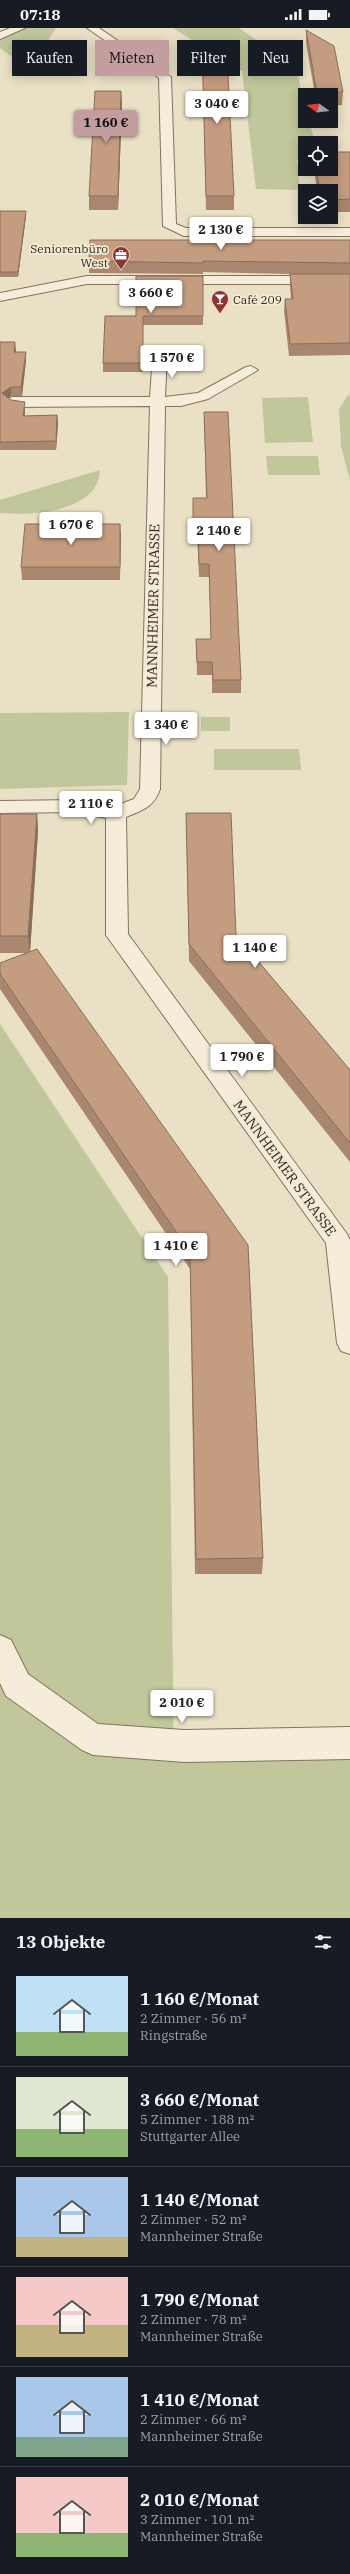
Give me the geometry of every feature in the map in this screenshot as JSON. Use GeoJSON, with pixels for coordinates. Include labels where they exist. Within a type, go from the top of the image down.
{"type":"FeatureCollection","features":[{"type":"Feature","properties":{"kind":"street"},"geometry":{"type":"LineString","coordinates":[[0,36],[20,28]]}},
{"type":"Feature","properties":{"kind":"street"},"geometry":{"type":"LineString","coordinates":[[92,28],[165,78],[170,226],[184,232],[350,232]]}},
{"type":"Feature","properties":{"kind":"street"},"geometry":{"type":"LineString","coordinates":[[0,297],[22,296],[69,281],[87,280],[350,280]]}},
{"type":"Feature","properties":{"kind":"street","name":"MANNHEIMER STRASSE"},"geometry":{"type":"LineString","coordinates":[[0,808],[77,806],[116,813],[141,804],[147,798],[150,789],[160,355]]}},
{"type":"Feature","properties":{"kind":"street"},"geometry":{"type":"LineString","coordinates":[[12,402],[181,401],[202,396],[251,370]]}},
{"type":"Feature","properties":{"kind":"street","name":"MANNHEIMER STRASSE"},"geometry":{"type":"LineString","coordinates":[[116,813],[117,935],[338,1241],[350,1344]]}},
{"type":"Feature","properties":{"kind":"street"},"geometry":{"type":"LineString","coordinates":[[0,1650],[18,1685],[93,1739],[184,1746],[350,1743]]}},
{"type":"Feature","properties":{"kind":"green space"},"geometry":{"type":"Polygon","coordinates":[[[20,28],[56,28],[48,40],[12,40],[12,57],[0,48],[0,36],[20,28]]]}},
{"type":"Feature","properties":{"kind":"green space"},"geometry":{"type":"Polygon","coordinates":[[[173,28],[239,28],[257,40],[248,40],[248,76],[298,76],[301,88],[298,88],[298,128],[311,128],[313,136],[298,136],[297,160],[299,184],[298,184],[298,190],[256,189],[242,71],[240,70],[240,40],[192,40],[173,28]]]}},
{"type":"Feature","properties":{"kind":"green space"},"geometry":{"type":"Polygon","coordinates":[[[348,395],[350,396],[350,481],[341,446],[339,409],[348,395]]]}},
{"type":"Feature","properties":{"kind":"green space"},"geometry":{"type":"Polygon","coordinates":[[[308,397],[313,442],[265,443],[262,398],[308,397]]]}},
{"type":"Feature","properties":{"kind":"green space"},"geometry":{"type":"Polygon","coordinates":[[[266,456],[318,456],[320,475],[268,475],[266,456]]]}},
{"type":"Feature","properties":{"kind":"green space"},"geometry":{"type":"Polygon","coordinates":[[[100,470],[97,484],[88,495],[76,503],[45,512],[13,514],[0,513],[0,500],[100,470]]]}},
{"type":"Feature","properties":{"kind":"green space"},"geometry":{"type":"Polygon","coordinates":[[[129,712],[127,785],[0,789],[0,713],[129,712]]]}},
{"type":"Feature","properties":{"kind":"green space"},"geometry":{"type":"Polygon","coordinates":[[[201,717],[230,717],[230,731],[201,731],[201,717]]]}},
{"type":"Feature","properties":{"kind":"green space"},"geometry":{"type":"Polygon","coordinates":[[[214,749],[299,749],[301,770],[214,770],[214,749]]]}},
{"type":"Feature","properties":{"kind":"green space"},"geometry":{"type":"Polygon","coordinates":[[[0,1024],[168,1277],[174,1760],[350,1758],[350,1918],[0,1918],[0,1024]]]}},
{"type":"Feature","properties":{"kind":"building"},"geometry":{"type":"Polygon","coordinates":[[[306,30],[334,46],[343,92],[338,92],[338,88],[316,88],[306,30]]]}},
{"type":"Feature","properties":{"kind":"building"},"geometry":{"type":"Polygon","coordinates":[[[203,76],[228,76],[234,196],[206,196],[203,76]]]}},
{"type":"Feature","properties":{"kind":"building"},"geometry":{"type":"Polygon","coordinates":[[[95,91],[121,91],[118,196],[89,196],[95,91]]]}},
{"type":"Feature","properties":{"kind":"building"},"geometry":{"type":"Polygon","coordinates":[[[338,152],[350,152],[350,199],[338,200],[338,184],[319,184],[317,176],[338,176],[338,152]]]}},
{"type":"Feature","properties":{"kind":"building"},"geometry":{"type":"Polygon","coordinates":[[[0,211],[26,211],[18,272],[0,272],[0,211]]]}},
{"type":"Feature","properties":{"kind":"building"},"geometry":{"type":"Polygon","coordinates":[[[90,240],[350,240],[350,263],[89,261],[90,240]]]}},
{"type":"Feature","properties":{"kind":"building"},"geometry":{"type":"Polygon","coordinates":[[[290,274],[350,274],[350,343],[290,344],[285,299],[293,299],[290,274]]]}},
{"type":"Feature","properties":{"kind":"building"},"geometry":{"type":"Polygon","coordinates":[[[136,276],[203,276],[203,316],[143,316],[143,363],[103,363],[105,316],[136,316],[136,276]]]}},
{"type":"Feature","properties":{"kind":"building"},"geometry":{"type":"Polygon","coordinates":[[[0,342],[15,342],[14,352],[26,352],[21,387],[11,387],[2,393],[11,400],[25,402],[23,416],[57,415],[56,441],[0,442],[0,342]]]}},
{"type":"Feature","properties":{"kind":"building"},"geometry":{"type":"Polygon","coordinates":[[[204,412],[228,412],[241,680],[213,680],[212,662],[197,662],[196,639],[211,639],[209,564],[199,564],[198,519],[193,519],[193,498],[207,498],[204,412]]]}},
{"type":"Feature","properties":{"kind":"building"},"geometry":{"type":"Polygon","coordinates":[[[25,524],[120,524],[120,567],[21,567],[25,524]]]}},
{"type":"Feature","properties":{"kind":"building"},"geometry":{"type":"Polygon","coordinates":[[[186,813],[231,813],[236,935],[350,1070],[350,1143],[189,944],[186,813]]]}},
{"type":"Feature","properties":{"kind":"building"},"geometry":{"type":"Polygon","coordinates":[[[0,814],[37,814],[28,936],[0,936],[0,814]]]}},
{"type":"Feature","properties":{"kind":"building"},"geometry":{"type":"Polygon","coordinates":[[[37,949],[248,1245],[263,1558],[196,1559],[190,1252],[0,974],[0,963],[37,949]]]}},
{"type":"Feature","properties":{"kind":"place","name":"Seniorenbüro West"},"geometry":{"type":"Point","coordinates":[121,270]}},
{"type":"Feature","properties":{"kind":"place","name":"Café 209"},"geometry":{"type":"Point","coordinates":[220,314]}}]}
